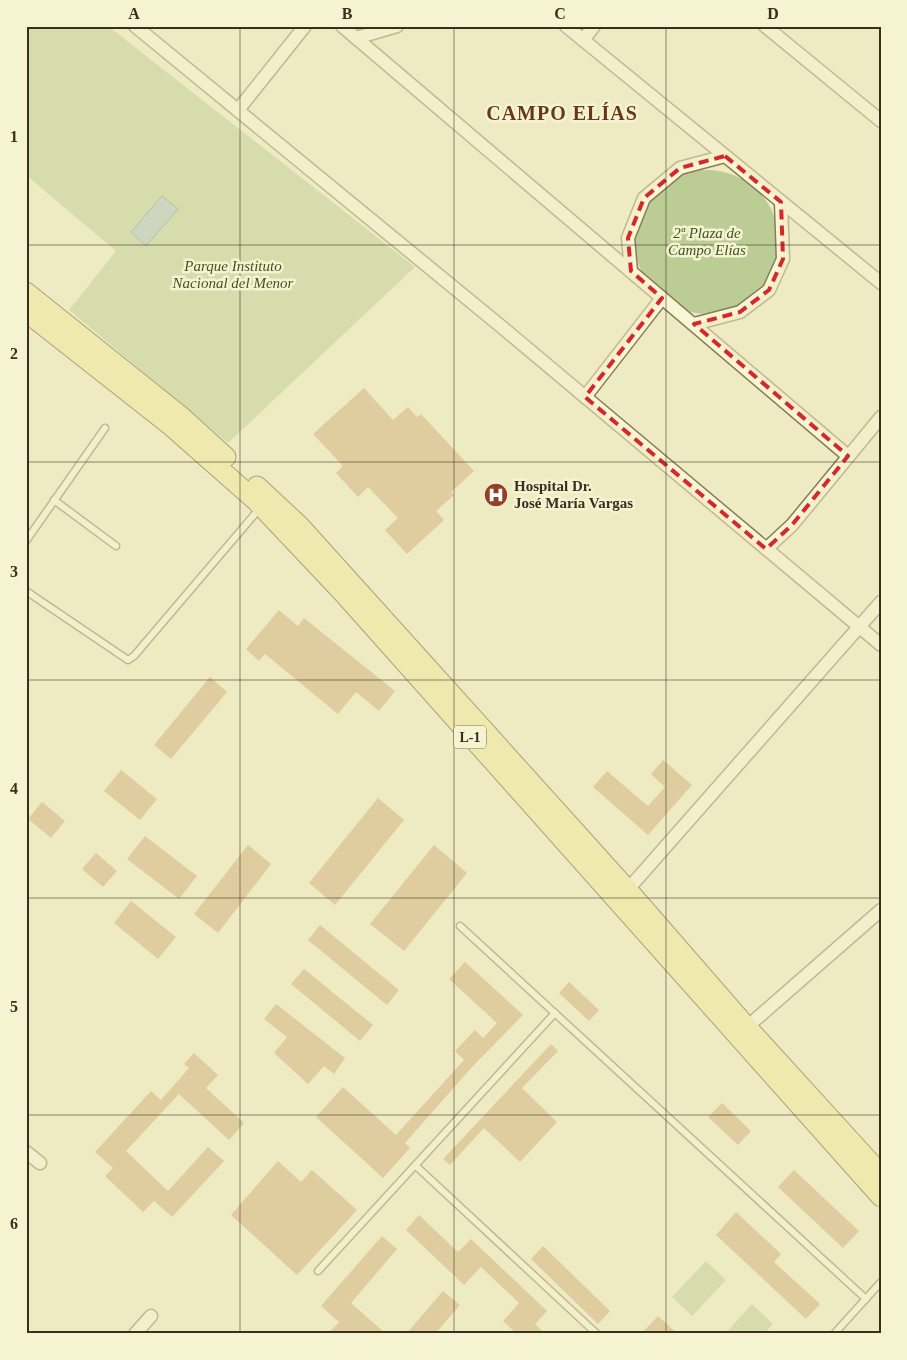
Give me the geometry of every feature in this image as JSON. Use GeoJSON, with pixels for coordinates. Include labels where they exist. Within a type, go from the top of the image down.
{"type":"FeatureCollection","features":[{"type":"Feature","properties":{"kind":"main road","name":"L-1"},"geometry":{"type":"LineString","coordinates":[[26,292],[182,417],[300,526],[881,1197]]}},
{"type":"Feature","properties":{"kind":"main road","name":"L-1"},"geometry":{"type":"LineString","coordinates":[[26,312],[171,426],[261,507],[342,592],[622,896],[747,1027],[881,1174]]}},
{"type":"Feature","properties":{"kind":"street"},"geometry":{"type":"LineString","coordinates":[[135,26],[585,397],[881,645]]}},
{"type":"Feature","properties":{"kind":"street"},"geometry":{"type":"LineString","coordinates":[[238,110],[305,26]]}},
{"type":"Feature","properties":{"kind":"street"},"geometry":{"type":"LineString","coordinates":[[342,26],[848,456]]}},
{"type":"Feature","properties":{"kind":"street"},"geometry":{"type":"LineString","coordinates":[[356,38],[397,26]]}},
{"type":"Feature","properties":{"kind":"street"},"geometry":{"type":"LineString","coordinates":[[566,26],[881,283]]}},
{"type":"Feature","properties":{"kind":"street"},"geometry":{"type":"LineString","coordinates":[[583,40],[594,26]]}},
{"type":"Feature","properties":{"kind":"street"},"geometry":{"type":"LineString","coordinates":[[765,26],[881,121]]}},
{"type":"Feature","properties":{"kind":"street"},"geometry":{"type":"LineString","coordinates":[[630,271],[628,238],[644,198],[680,168],[725,156]]}},
{"type":"Feature","properties":{"kind":"street"},"geometry":{"type":"LineString","coordinates":[[694,324],[740,312],[769,290],[783,260],[781,202]]}},
{"type":"Feature","properties":{"kind":"street"},"geometry":{"type":"LineString","coordinates":[[585,397],[662,298]]}},
{"type":"Feature","properties":{"kind":"street"},"geometry":{"type":"LineString","coordinates":[[766,549],[792,525],[881,417]]}},
{"type":"Feature","properties":{"kind":"street"},"geometry":{"type":"LineString","coordinates":[[622,896],[881,602]]}},
{"type":"Feature","properties":{"kind":"street"},"geometry":{"type":"LineString","coordinates":[[747,1027],[881,910]]}},
{"type":"Feature","properties":{"kind":"street"},"geometry":{"type":"LineString","coordinates":[[26,1152],[40,1163]]}},
{"type":"Feature","properties":{"kind":"street"},"geometry":{"type":"LineString","coordinates":[[135,1334],[150,1316]]}},
{"type":"Feature","properties":{"kind":"lane"},"geometry":{"type":"LineString","coordinates":[[26,541],[105,428]]}},
{"type":"Feature","properties":{"kind":"lane"},"geometry":{"type":"LineString","coordinates":[[54,500],[116,546]]}},
{"type":"Feature","properties":{"kind":"lane"},"geometry":{"type":"LineString","coordinates":[[26,590],[128,660],[134,656],[261,507]]}},
{"type":"Feature","properties":{"kind":"lane"},"geometry":{"type":"LineString","coordinates":[[460,926],[866,1299]]}},
{"type":"Feature","properties":{"kind":"lane"},"geometry":{"type":"LineString","coordinates":[[318,1271],[555,1013]]}},
{"type":"Feature","properties":{"kind":"lane"},"geometry":{"type":"LineString","coordinates":[[416,1166],[597,1334]]}},
{"type":"Feature","properties":{"kind":"lane"},"geometry":{"type":"LineString","coordinates":[[834,1334],[881,1282]]}},
{"type":"Feature","properties":{"kind":"highlighted area"},"geometry":{"type":"Polygon","coordinates":[[[725,156],[781,202],[783,259],[769,290],[740,312],[694,324],[848,456],[792,525],[766,549],[585,397],[662,298],[631,271],[628,238],[644,198],[680,168],[725,156]]]}},
{"type":"Feature","properties":{"kind":"green space","name":"Parque Instituto Nacional del Menor"},"geometry":{"type":"Polygon","coordinates":[[[26,26],[108,26],[415,267],[228,443],[69,310],[116,251],[26,175],[26,26]]]}},
{"type":"Feature","properties":{"kind":"green space","name":"2ª Plaza de Campo Elías"},"geometry":{"type":"Polygon","coordinates":[[[707,170],[734,176],[747,182],[758,191],[767,202],[773,215],[779,242],[773,269],[767,282],[758,293],[747,302],[734,308],[707,314],[680,308],[667,302],[656,293],[647,282],[641,269],[635,242],[641,215],[647,202],[656,191],[667,182],[680,176],[707,170]]]}},
{"type":"Feature","properties":{"kind":"green space"},"geometry":{"type":"Polygon","coordinates":[[[706,1261],[726,1280],[692,1316],[672,1297],[706,1261]]]}},
{"type":"Feature","properties":{"kind":"green space"},"geometry":{"type":"Polygon","coordinates":[[[752,1304],[773,1324],[764,1334],[725,1334],[752,1304]]]}},
{"type":"Feature","properties":{"kind":"water"},"geometry":{"type":"Polygon","coordinates":[[[162,196],[178,209],[146,246],[131,232],[162,196]]]}},
{"type":"Feature","properties":{"kind":"building"},"geometry":{"type":"Polygon","coordinates":[[[364,388],[393,420],[408,407],[417,417],[421,414],[474,471],[451,492],[454,495],[436,511],[444,520],[407,554],[385,530],[398,518],[368,487],[358,497],[336,473],[343,466],[313,434],[364,388]]]}},
{"type":"Feature","properties":{"kind":"building"},"geometry":{"type":"Polygon","coordinates":[[[279,610],[298,626],[304,618],[395,691],[379,711],[356,692],[338,714],[265,654],[259,661],[246,649],[279,610]]]}},
{"type":"Feature","properties":{"kind":"building"},"geometry":{"type":"Polygon","coordinates":[[[210,677],[227,692],[171,759],[154,745],[210,677]]]}},
{"type":"Feature","properties":{"kind":"building"},"geometry":{"type":"Polygon","coordinates":[[[663,760],[692,785],[648,835],[593,787],[607,771],[648,806],[665,787],[651,774],[663,760]]]}},
{"type":"Feature","properties":{"kind":"building"},"geometry":{"type":"Polygon","coordinates":[[[121,770],[157,799],[140,820],[104,791],[121,770]]]}},
{"type":"Feature","properties":{"kind":"building"},"geometry":{"type":"Polygon","coordinates":[[[378,798],[404,820],[335,905],[309,883],[378,798]]]}},
{"type":"Feature","properties":{"kind":"building"},"geometry":{"type":"Polygon","coordinates":[[[42,802],[65,821],[51,838],[28,819],[42,802]]]}},
{"type":"Feature","properties":{"kind":"building"},"geometry":{"type":"Polygon","coordinates":[[[145,836],[197,876],[179,899],[127,859],[145,836]]]}},
{"type":"Feature","properties":{"kind":"building"},"geometry":{"type":"Polygon","coordinates":[[[248,845],[271,864],[218,933],[194,914],[248,845]]]}},
{"type":"Feature","properties":{"kind":"building"},"geometry":{"type":"Polygon","coordinates":[[[434,845],[467,873],[404,951],[370,924],[434,845]]]}},
{"type":"Feature","properties":{"kind":"building"},"geometry":{"type":"Polygon","coordinates":[[[96,853],[117,871],[103,887],[82,869],[96,853]]]}},
{"type":"Feature","properties":{"kind":"building"},"geometry":{"type":"Polygon","coordinates":[[[131,901],[176,937],[158,959],[114,923],[131,901]]]}},
{"type":"Feature","properties":{"kind":"building"},"geometry":{"type":"Polygon","coordinates":[[[320,925],[399,990],[387,1005],[308,940],[320,925]]]}},
{"type":"Feature","properties":{"kind":"building"},"geometry":{"type":"Polygon","coordinates":[[[465,962],[523,1015],[472,1067],[405,1143],[410,1148],[383,1178],[316,1117],[343,1087],[396,1135],[464,1060],[455,1051],[475,1030],[483,1038],[497,1023],[449,979],[465,962]]]}},
{"type":"Feature","properties":{"kind":"building"},"geometry":{"type":"Polygon","coordinates":[[[304,969],[373,1025],[360,1041],[291,984],[304,969]]]}},
{"type":"Feature","properties":{"kind":"building"},"geometry":{"type":"Polygon","coordinates":[[[569,982],[599,1010],[589,1021],[559,993],[569,982]]]}},
{"type":"Feature","properties":{"kind":"building"},"geometry":{"type":"Polygon","coordinates":[[[276,1004],[345,1058],[334,1074],[324,1066],[308,1084],[274,1053],[287,1037],[264,1019],[276,1004]]]}},
{"type":"Feature","properties":{"kind":"building"},"geometry":{"type":"Polygon","coordinates":[[[551,1044],[558,1051],[522,1088],[557,1122],[520,1162],[484,1128],[450,1165],[443,1159],[551,1044]]]}},
{"type":"Feature","properties":{"kind":"building"},"geometry":{"type":"Polygon","coordinates":[[[194,1053],[218,1075],[206,1088],[244,1123],[229,1140],[179,1094],[126,1151],[168,1191],[208,1147],[224,1161],[172,1217],[154,1201],[143,1212],[105,1176],[113,1168],[95,1152],[151,1091],[161,1100],[189,1068],[184,1064],[194,1053]]]}},
{"type":"Feature","properties":{"kind":"building"},"geometry":{"type":"Polygon","coordinates":[[[722,1103],[751,1131],[738,1145],[708,1117],[722,1103]]]}},
{"type":"Feature","properties":{"kind":"building"},"geometry":{"type":"Polygon","coordinates":[[[278,1161],[301,1182],[312,1170],[357,1210],[297,1275],[231,1215],[278,1161]]]}},
{"type":"Feature","properties":{"kind":"building"},"geometry":{"type":"Polygon","coordinates":[[[794,1170],[859,1231],[843,1248],[778,1187],[794,1170]]]}},
{"type":"Feature","properties":{"kind":"building"},"geometry":{"type":"Polygon","coordinates":[[[736,1212],[781,1254],[774,1262],[820,1304],[806,1319],[716,1235],[736,1212]]]}},
{"type":"Feature","properties":{"kind":"building"},"geometry":{"type":"Polygon","coordinates":[[[419,1215],[458,1252],[471,1239],[547,1311],[535,1324],[545,1334],[517,1334],[503,1321],[519,1303],[481,1267],[464,1285],[406,1230],[419,1215]]]}},
{"type":"Feature","properties":{"kind":"building"},"geometry":{"type":"Polygon","coordinates":[[[382,1236],[397,1249],[351,1303],[386,1334],[328,1334],[339,1322],[321,1306],[382,1236]]]}},
{"type":"Feature","properties":{"kind":"building"},"geometry":{"type":"Polygon","coordinates":[[[543,1246],[610,1311],[598,1324],[531,1259],[543,1246]]]}},
{"type":"Feature","properties":{"kind":"building"},"geometry":{"type":"Polygon","coordinates":[[[443,1291],[460,1305],[435,1334],[406,1334],[443,1291]]]}},
{"type":"Feature","properties":{"kind":"building"},"geometry":{"type":"Polygon","coordinates":[[[658,1316],[678,1334],[641,1334],[658,1316]]]}},
{"type":"Feature","properties":{"kind":"place","name":"Hospital Dr. José María Vargas"},"geometry":{"type":"Point","coordinates":[496,495]}},
{"type":"Feature","properties":{"kind":"district","name":"CAMPO ELÍAS"},"geometry":{"type":"Point","coordinates":[562,113]}}]}
